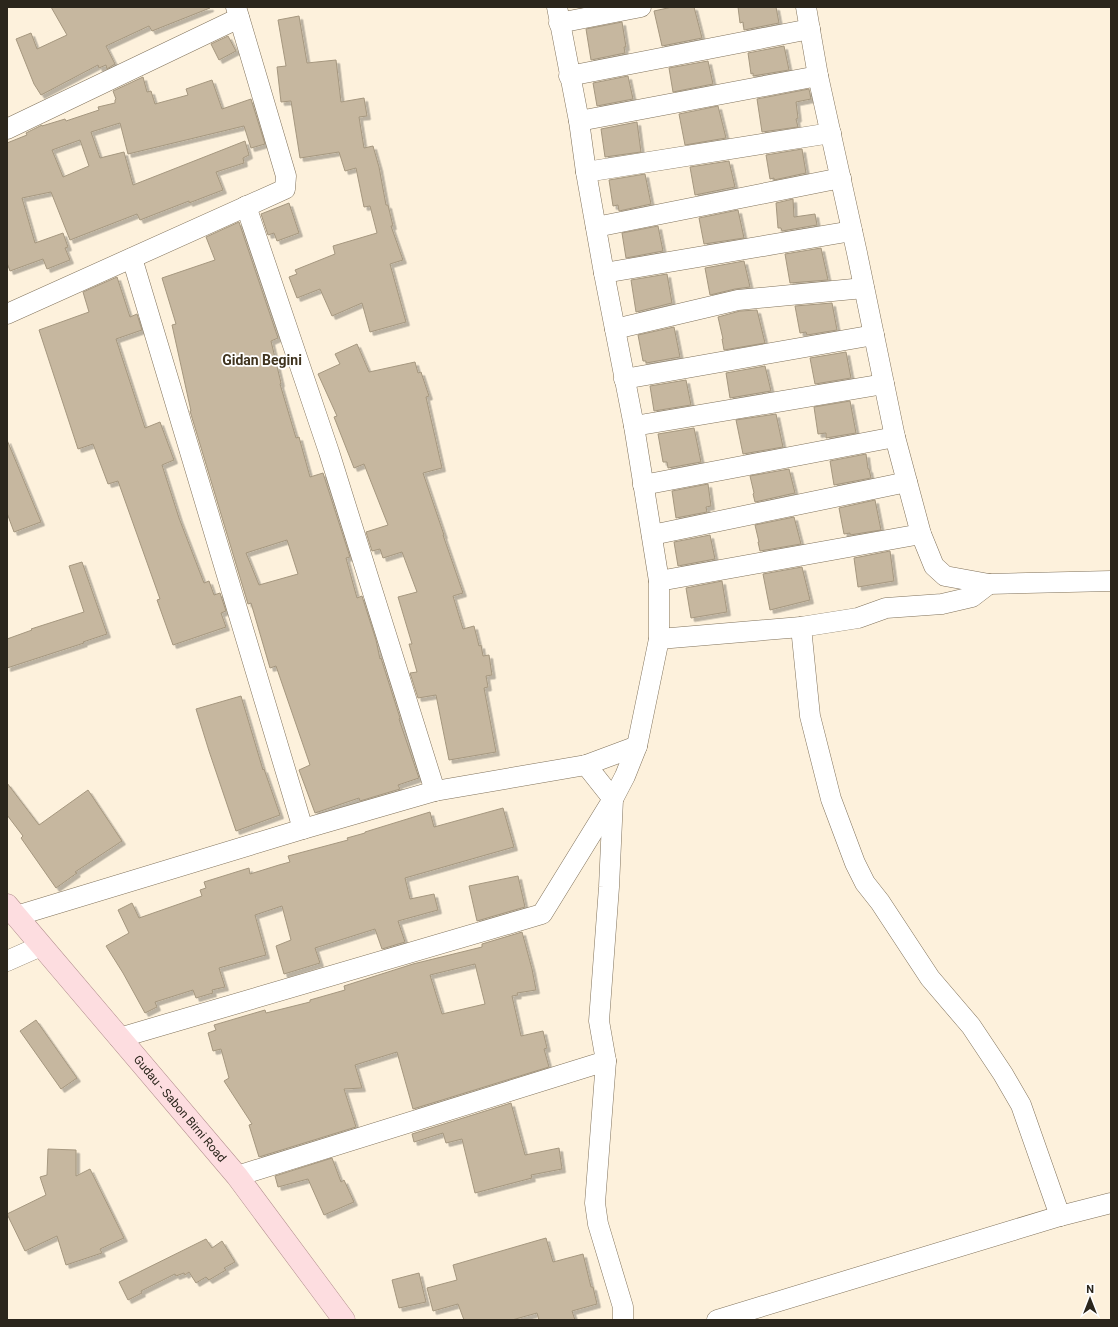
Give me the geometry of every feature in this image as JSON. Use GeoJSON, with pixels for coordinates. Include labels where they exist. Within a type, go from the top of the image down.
{"type":"FeatureCollection","features":[{"type":"Feature","properties":{"kind":"main road","name":"Gudau - Sabon Birni Road"},"geometry":{"type":"LineString","coordinates":[[12,910],[237,1176],[344,1320]]}},
{"type":"Feature","properties":{"kind":"street"},"geometry":{"type":"LineString","coordinates":[[119,1038],[542,914],[613,799],[625,776],[637,746],[659,639],[659,581],[634,426],[604,273],[586,172],[579,121],[558,15],[640,7]]}},
{"type":"Feature","properties":{"kind":"street"},"geometry":{"type":"LineString","coordinates":[[806,7],[818,76],[841,178],[895,437],[921,534],[934,566],[945,576],[989,584],[1111,580]]}},
{"type":"Feature","properties":{"kind":"street"},"geometry":{"type":"LineString","coordinates":[[7,129],[238,13],[286,176],[285,189],[7,314]]}},
{"type":"Feature","properties":{"kind":"street"},"geometry":{"type":"LineString","coordinates":[[569,76],[810,29]]}},
{"type":"Feature","properties":{"kind":"street"},"geometry":{"type":"LineString","coordinates":[[579,121],[818,76]]}},
{"type":"Feature","properties":{"kind":"street"},"geometry":{"type":"LineString","coordinates":[[586,172],[831,133]]}},
{"type":"Feature","properties":{"kind":"street"},"geometry":{"type":"LineString","coordinates":[[596,227],[841,178]]}},
{"type":"Feature","properties":{"kind":"street"},"geometry":{"type":"LineString","coordinates":[[246,206],[329,452],[435,791]]}},
{"type":"Feature","properties":{"kind":"street"},"geometry":{"type":"LineString","coordinates":[[604,273],[852,231]]}},
{"type":"Feature","properties":{"kind":"street"},"geometry":{"type":"LineString","coordinates":[[132,258],[303,829]]}},
{"type":"Feature","properties":{"kind":"street"},"geometry":{"type":"LineString","coordinates":[[615,329],[738,300],[864,288]]}},
{"type":"Feature","properties":{"kind":"street"},"geometry":{"type":"LineString","coordinates":[[624,379],[874,335]]}},
{"type":"Feature","properties":{"kind":"street"},"geometry":{"type":"LineString","coordinates":[[634,426],[884,384]]}},
{"type":"Feature","properties":{"kind":"street"},"geometry":{"type":"LineString","coordinates":[[644,485],[895,437]]}},
{"type":"Feature","properties":{"kind":"street"},"geometry":{"type":"LineString","coordinates":[[652,535],[907,482]]}},
{"type":"Feature","properties":{"kind":"street"},"geometry":{"type":"LineString","coordinates":[[659,581],[921,534]]}},
{"type":"Feature","properties":{"kind":"street"},"geometry":{"type":"LineString","coordinates":[[659,639],[801,627],[858,618],[886,608],[942,604],[972,597],[989,584]]}},
{"type":"Feature","properties":{"kind":"street"},"geometry":{"type":"LineString","coordinates":[[801,627],[810,716],[831,798],[855,863],[865,883],[880,902],[930,978],[971,1026],[1003,1074],[1021,1105],[1060,1216]]}},
{"type":"Feature","properties":{"kind":"street"},"geometry":{"type":"LineString","coordinates":[[12,910],[435,791],[586,765],[637,746]]}},
{"type":"Feature","properties":{"kind":"street"},"geometry":{"type":"LineString","coordinates":[[586,765],[613,799],[609,887],[599,1021],[606,1062],[595,1203],[598,1224],[623,1307],[623,1320]]}},
{"type":"Feature","properties":{"kind":"street"},"geometry":{"type":"LineString","coordinates":[[7,961],[41,946]]}},
{"type":"Feature","properties":{"kind":"street"},"geometry":{"type":"LineString","coordinates":[[237,1176],[606,1062]]}},
{"type":"Feature","properties":{"kind":"street"},"geometry":{"type":"LineString","coordinates":[[717,1320],[1060,1216],[1111,1203]]}},
{"type":"Feature","properties":{"kind":"building"},"geometry":{"type":"Polygon","coordinates":[[[51,7],[210,8],[152,31],[149,26],[106,46],[115,64],[107,69],[106,65],[99,68],[98,65],[41,95],[34,84],[16,39],[31,33],[37,49],[67,35],[51,7]]]}},
{"type":"Feature","properties":{"kind":"building"},"geometry":{"type":"Polygon","coordinates":[[[672,7],[694,7],[702,38],[662,46],[654,11],[672,7]]]}},
{"type":"Feature","properties":{"kind":"building"},"geometry":{"type":"Polygon","coordinates":[[[738,7],[776,7],[779,23],[744,30],[743,22],[740,23],[738,7]]]}},
{"type":"Feature","properties":{"kind":"building"},"geometry":{"type":"Polygon","coordinates":[[[299,16],[307,63],[336,60],[341,102],[364,98],[367,116],[359,117],[364,148],[373,146],[379,167],[386,205],[388,205],[393,226],[391,226],[403,260],[390,264],[406,322],[370,332],[362,303],[332,316],[320,289],[297,298],[289,277],[297,274],[295,270],[335,254],[333,246],[377,233],[370,206],[364,207],[356,168],[345,171],[339,152],[300,158],[291,101],[281,102],[277,67],[286,66],[278,20],[299,16]]]}},
{"type":"Feature","properties":{"kind":"building"},"geometry":{"type":"Polygon","coordinates":[[[622,22],[626,47],[624,47],[625,53],[591,60],[586,29],[622,22]]]}},
{"type":"Feature","properties":{"kind":"building"},"geometry":{"type":"Polygon","coordinates":[[[228,36],[236,51],[219,60],[211,44],[228,36]]]}},
{"type":"Feature","properties":{"kind":"building"},"geometry":{"type":"Polygon","coordinates":[[[784,46],[789,70],[753,76],[753,73],[751,74],[748,53],[784,46]]]}},
{"type":"Feature","properties":{"kind":"building"},"geometry":{"type":"Polygon","coordinates":[[[708,61],[713,84],[673,92],[669,68],[708,61]]]}},
{"type":"Feature","properties":{"kind":"building"},"geometry":{"type":"Polygon","coordinates":[[[628,76],[633,99],[597,106],[593,83],[628,76]]]}},
{"type":"Feature","properties":{"kind":"building"},"geometry":{"type":"Polygon","coordinates":[[[143,77],[147,92],[151,91],[155,104],[188,95],[186,89],[212,80],[222,109],[251,99],[265,144],[251,148],[244,126],[128,154],[120,123],[91,132],[100,158],[124,152],[133,185],[245,141],[249,155],[243,158],[244,163],[216,172],[223,190],[189,203],[189,201],[140,220],[137,214],[70,240],[51,192],[22,198],[35,243],[63,233],[68,247],[65,248],[70,260],[47,269],[43,259],[10,271],[7,263],[7,143],[27,135],[26,133],[42,125],[65,119],[66,121],[99,110],[98,107],[115,103],[116,99],[113,91],[143,77]],[[80,140],[52,150],[63,177],[89,166],[80,140]]]}},
{"type":"Feature","properties":{"kind":"building"},"geometry":{"type":"Polygon","coordinates":[[[809,89],[811,99],[796,102],[798,118],[796,119],[798,127],[762,132],[757,99],[809,89]]]}},
{"type":"Feature","properties":{"kind":"building"},"geometry":{"type":"Polygon","coordinates":[[[718,106],[726,138],[685,145],[679,114],[718,106]]]}},
{"type":"Feature","properties":{"kind":"building"},"geometry":{"type":"Polygon","coordinates":[[[637,122],[641,152],[605,157],[601,129],[637,122]]]}},
{"type":"Feature","properties":{"kind":"building"},"geometry":{"type":"Polygon","coordinates":[[[802,149],[806,173],[774,180],[774,178],[770,179],[766,155],[802,149]]]}},
{"type":"Feature","properties":{"kind":"building"},"geometry":{"type":"Polygon","coordinates":[[[729,161],[735,187],[695,195],[690,167],[729,161]]]}},
{"type":"Feature","properties":{"kind":"building"},"geometry":{"type":"Polygon","coordinates":[[[645,174],[651,204],[619,211],[618,205],[613,206],[609,180],[645,174]]]}},
{"type":"Feature","properties":{"kind":"building"},"geometry":{"type":"Polygon","coordinates":[[[793,199],[794,217],[815,214],[817,225],[782,231],[781,228],[778,228],[776,203],[793,199]]]}},
{"type":"Feature","properties":{"kind":"building"},"geometry":{"type":"Polygon","coordinates":[[[289,203],[299,233],[277,241],[274,233],[268,235],[261,214],[289,203]]]}},
{"type":"Feature","properties":{"kind":"building"},"geometry":{"type":"Polygon","coordinates":[[[738,210],[744,238],[704,244],[699,218],[738,210]]]}},
{"type":"Feature","properties":{"kind":"building"},"geometry":{"type":"Polygon","coordinates":[[[239,222],[278,338],[271,341],[280,384],[296,438],[299,437],[310,477],[323,473],[350,557],[346,558],[357,598],[362,596],[376,640],[380,659],[381,658],[400,718],[399,719],[419,778],[398,785],[400,789],[360,801],[359,798],[315,813],[299,770],[310,765],[276,666],[270,668],[251,603],[248,604],[190,411],[172,325],[176,324],[162,278],[215,260],[206,237],[239,222]],[[287,540],[246,553],[259,585],[298,574],[287,540]]]}},
{"type":"Feature","properties":{"kind":"building"},"geometry":{"type":"Polygon","coordinates":[[[658,226],[663,251],[626,258],[622,233],[658,226]]]}},
{"type":"Feature","properties":{"kind":"building"},"geometry":{"type":"Polygon","coordinates":[[[821,248],[828,280],[790,283],[785,254],[821,248]]]}},
{"type":"Feature","properties":{"kind":"building"},"geometry":{"type":"Polygon","coordinates":[[[744,261],[750,287],[710,295],[705,268],[744,261]]]}},
{"type":"Feature","properties":{"kind":"building"},"geometry":{"type":"Polygon","coordinates":[[[667,274],[672,303],[636,312],[631,280],[667,274]]]}},
{"type":"Feature","properties":{"kind":"building"},"geometry":{"type":"Polygon","coordinates":[[[117,277],[130,317],[137,314],[142,330],[116,339],[145,428],[160,422],[174,460],[162,465],[179,518],[204,583],[209,581],[214,595],[220,593],[226,611],[221,613],[226,627],[173,645],[157,600],[160,599],[118,481],[108,484],[93,444],[78,449],[39,330],[89,312],[83,292],[117,277]]]}},
{"type":"Feature","properties":{"kind":"building"},"geometry":{"type":"Polygon","coordinates":[[[832,303],[837,330],[807,335],[806,332],[800,333],[795,306],[832,303]]]}},
{"type":"Feature","properties":{"kind":"building"},"geometry":{"type":"Polygon","coordinates":[[[757,310],[765,343],[724,350],[718,317],[740,311],[757,310]]]}},
{"type":"Feature","properties":{"kind":"building"},"geometry":{"type":"Polygon","coordinates":[[[674,327],[680,357],[646,363],[646,361],[643,361],[638,335],[674,327]]]}},
{"type":"Feature","properties":{"kind":"building"},"geometry":{"type":"Polygon","coordinates":[[[357,344],[369,372],[415,362],[418,373],[421,372],[429,396],[426,397],[442,468],[423,473],[463,593],[453,596],[463,629],[474,626],[479,646],[481,645],[483,656],[489,655],[492,675],[486,676],[488,687],[484,688],[496,752],[449,760],[436,695],[418,698],[410,673],[417,672],[409,644],[412,644],[398,597],[417,592],[402,552],[383,558],[380,549],[372,551],[366,532],[388,525],[364,464],[354,468],[334,417],[337,416],[318,374],[340,364],[335,354],[357,344]]]}},
{"type":"Feature","properties":{"kind":"building"},"geometry":{"type":"Polygon","coordinates":[[[846,352],[851,378],[815,384],[810,358],[846,352]]]}},
{"type":"Feature","properties":{"kind":"building"},"geometry":{"type":"Polygon","coordinates":[[[765,366],[771,391],[730,398],[726,373],[765,366]]]}},
{"type":"Feature","properties":{"kind":"building"},"geometry":{"type":"Polygon","coordinates":[[[686,380],[691,405],[654,411],[650,386],[686,380]]]}},
{"type":"Feature","properties":{"kind":"building"},"geometry":{"type":"Polygon","coordinates":[[[850,401],[856,433],[826,438],[826,433],[818,434],[814,407],[850,401]]]}},
{"type":"Feature","properties":{"kind":"building"},"geometry":{"type":"Polygon","coordinates":[[[776,414],[783,447],[743,454],[736,420],[776,414]]]}},
{"type":"Feature","properties":{"kind":"building"},"geometry":{"type":"Polygon","coordinates":[[[694,428],[701,462],[668,468],[667,462],[663,462],[658,434],[694,428]]]}},
{"type":"Feature","properties":{"kind":"building"},"geometry":{"type":"Polygon","coordinates":[[[7,440],[41,522],[14,532],[7,513],[7,440]]]}},
{"type":"Feature","properties":{"kind":"building"},"geometry":{"type":"Polygon","coordinates":[[[866,454],[871,478],[834,485],[830,461],[866,454]]]}},
{"type":"Feature","properties":{"kind":"building"},"geometry":{"type":"Polygon","coordinates":[[[789,469],[795,493],[755,502],[750,476],[789,469]]]}},
{"type":"Feature","properties":{"kind":"building"},"geometry":{"type":"Polygon","coordinates":[[[708,484],[711,506],[706,507],[707,512],[676,518],[672,491],[708,484]]]}},
{"type":"Feature","properties":{"kind":"building"},"geometry":{"type":"Polygon","coordinates":[[[875,500],[881,530],[850,535],[850,533],[844,534],[839,508],[875,500]]]}},
{"type":"Feature","properties":{"kind":"building"},"geometry":{"type":"Polygon","coordinates":[[[794,517],[801,544],[760,551],[755,525],[794,517]]]}},
{"type":"Feature","properties":{"kind":"building"},"geometry":{"type":"Polygon","coordinates":[[[710,535],[715,559],[678,566],[674,542],[710,535]]]}},
{"type":"Feature","properties":{"kind":"building"},"geometry":{"type":"Polygon","coordinates":[[[890,551],[894,581],[858,587],[854,558],[890,551]]]}},
{"type":"Feature","properties":{"kind":"building"},"geometry":{"type":"Polygon","coordinates":[[[82,562],[107,634],[7,668],[7,639],[32,630],[31,629],[84,612],[69,566],[82,562]]]}},
{"type":"Feature","properties":{"kind":"building"},"geometry":{"type":"Polygon","coordinates":[[[802,567],[810,600],[770,610],[763,574],[802,567]]]}},
{"type":"Feature","properties":{"kind":"building"},"geometry":{"type":"Polygon","coordinates":[[[722,581],[727,612],[691,618],[686,588],[722,581]]]}},
{"type":"Feature","properties":{"kind":"building"},"geometry":{"type":"Polygon","coordinates":[[[241,696],[263,770],[264,769],[280,815],[236,831],[196,709],[241,696]]]}},
{"type":"Feature","properties":{"kind":"building"},"geometry":{"type":"Polygon","coordinates":[[[7,783],[39,825],[88,790],[122,841],[75,872],[77,873],[56,888],[21,838],[23,836],[7,815],[7,783]]]}},
{"type":"Feature","properties":{"kind":"building"},"geometry":{"type":"Polygon","coordinates":[[[503,808],[514,847],[405,878],[410,899],[434,894],[438,910],[398,921],[405,942],[382,949],[375,929],[315,948],[320,963],[284,974],[276,946],[291,940],[282,906],[255,915],[266,955],[219,968],[225,987],[212,990],[213,993],[196,998],[193,990],[155,1002],[157,1007],[145,1013],[106,946],[129,933],[118,910],[132,903],[139,918],[202,896],[200,890],[206,888],[204,882],[249,868],[250,874],[290,862],[288,856],[348,840],[347,838],[430,812],[434,827],[503,808]]]}},
{"type":"Feature","properties":{"kind":"building"},"geometry":{"type":"Polygon","coordinates":[[[518,876],[525,907],[477,921],[469,886],[518,876]]]}},
{"type":"Feature","properties":{"kind":"building"},"geometry":{"type":"Polygon","coordinates":[[[522,932],[536,990],[517,993],[518,995],[512,996],[521,1036],[543,1031],[547,1048],[544,1049],[549,1067],[413,1109],[397,1052],[355,1065],[362,1088],[344,1089],[356,1127],[259,1157],[249,1125],[252,1124],[224,1081],[229,1078],[221,1049],[213,1051],[208,1033],[216,1030],[214,1025],[265,1010],[266,1013],[310,1002],[310,1000],[345,990],[344,986],[413,964],[482,947],[482,944],[522,932]],[[475,964],[430,975],[442,1014],[485,1004],[475,964]]]}},
{"type":"Feature","properties":{"kind":"building"},"geometry":{"type":"Polygon","coordinates":[[[36,1020],[77,1078],[61,1089],[20,1031],[36,1020]]]}},
{"type":"Feature","properties":{"kind":"building"},"geometry":{"type":"Polygon","coordinates":[[[511,1103],[525,1155],[559,1148],[562,1169],[531,1175],[532,1178],[475,1193],[462,1139],[446,1143],[443,1133],[414,1142],[412,1134],[511,1103]]]}},
{"type":"Feature","properties":{"kind":"building"},"geometry":{"type":"Polygon","coordinates":[[[48,1149],[76,1150],[76,1176],[90,1169],[124,1238],[100,1249],[102,1253],[66,1265],[57,1236],[25,1251],[7,1214],[46,1195],[40,1177],[47,1175],[48,1149]]]}},
{"type":"Feature","properties":{"kind":"building"},"geometry":{"type":"Polygon","coordinates":[[[332,1158],[341,1182],[344,1180],[354,1202],[324,1215],[308,1179],[278,1187],[275,1176],[332,1158]]]}},
{"type":"Feature","properties":{"kind":"building"},"geometry":{"type":"Polygon","coordinates":[[[546,1238],[553,1262],[583,1254],[597,1304],[572,1311],[575,1320],[539,1320],[537,1313],[512,1320],[464,1320],[458,1304],[433,1311],[427,1288],[457,1280],[453,1265],[546,1238]]]}},
{"type":"Feature","properties":{"kind":"building"},"geometry":{"type":"Polygon","coordinates":[[[206,1239],[212,1248],[222,1241],[235,1262],[224,1268],[226,1270],[209,1280],[206,1277],[196,1283],[189,1272],[185,1275],[184,1273],[176,1276],[175,1274],[141,1291],[142,1293],[128,1300],[119,1282],[206,1239]]]}},
{"type":"Feature","properties":{"kind":"building"},"geometry":{"type":"Polygon","coordinates":[[[419,1273],[426,1302],[399,1308],[392,1280],[419,1273]]]}},
{"type":"Feature","properties":{"kind":"district","name":"Gidan Begini"},"geometry":{"type":"Point","coordinates":[262,360]}}]}
